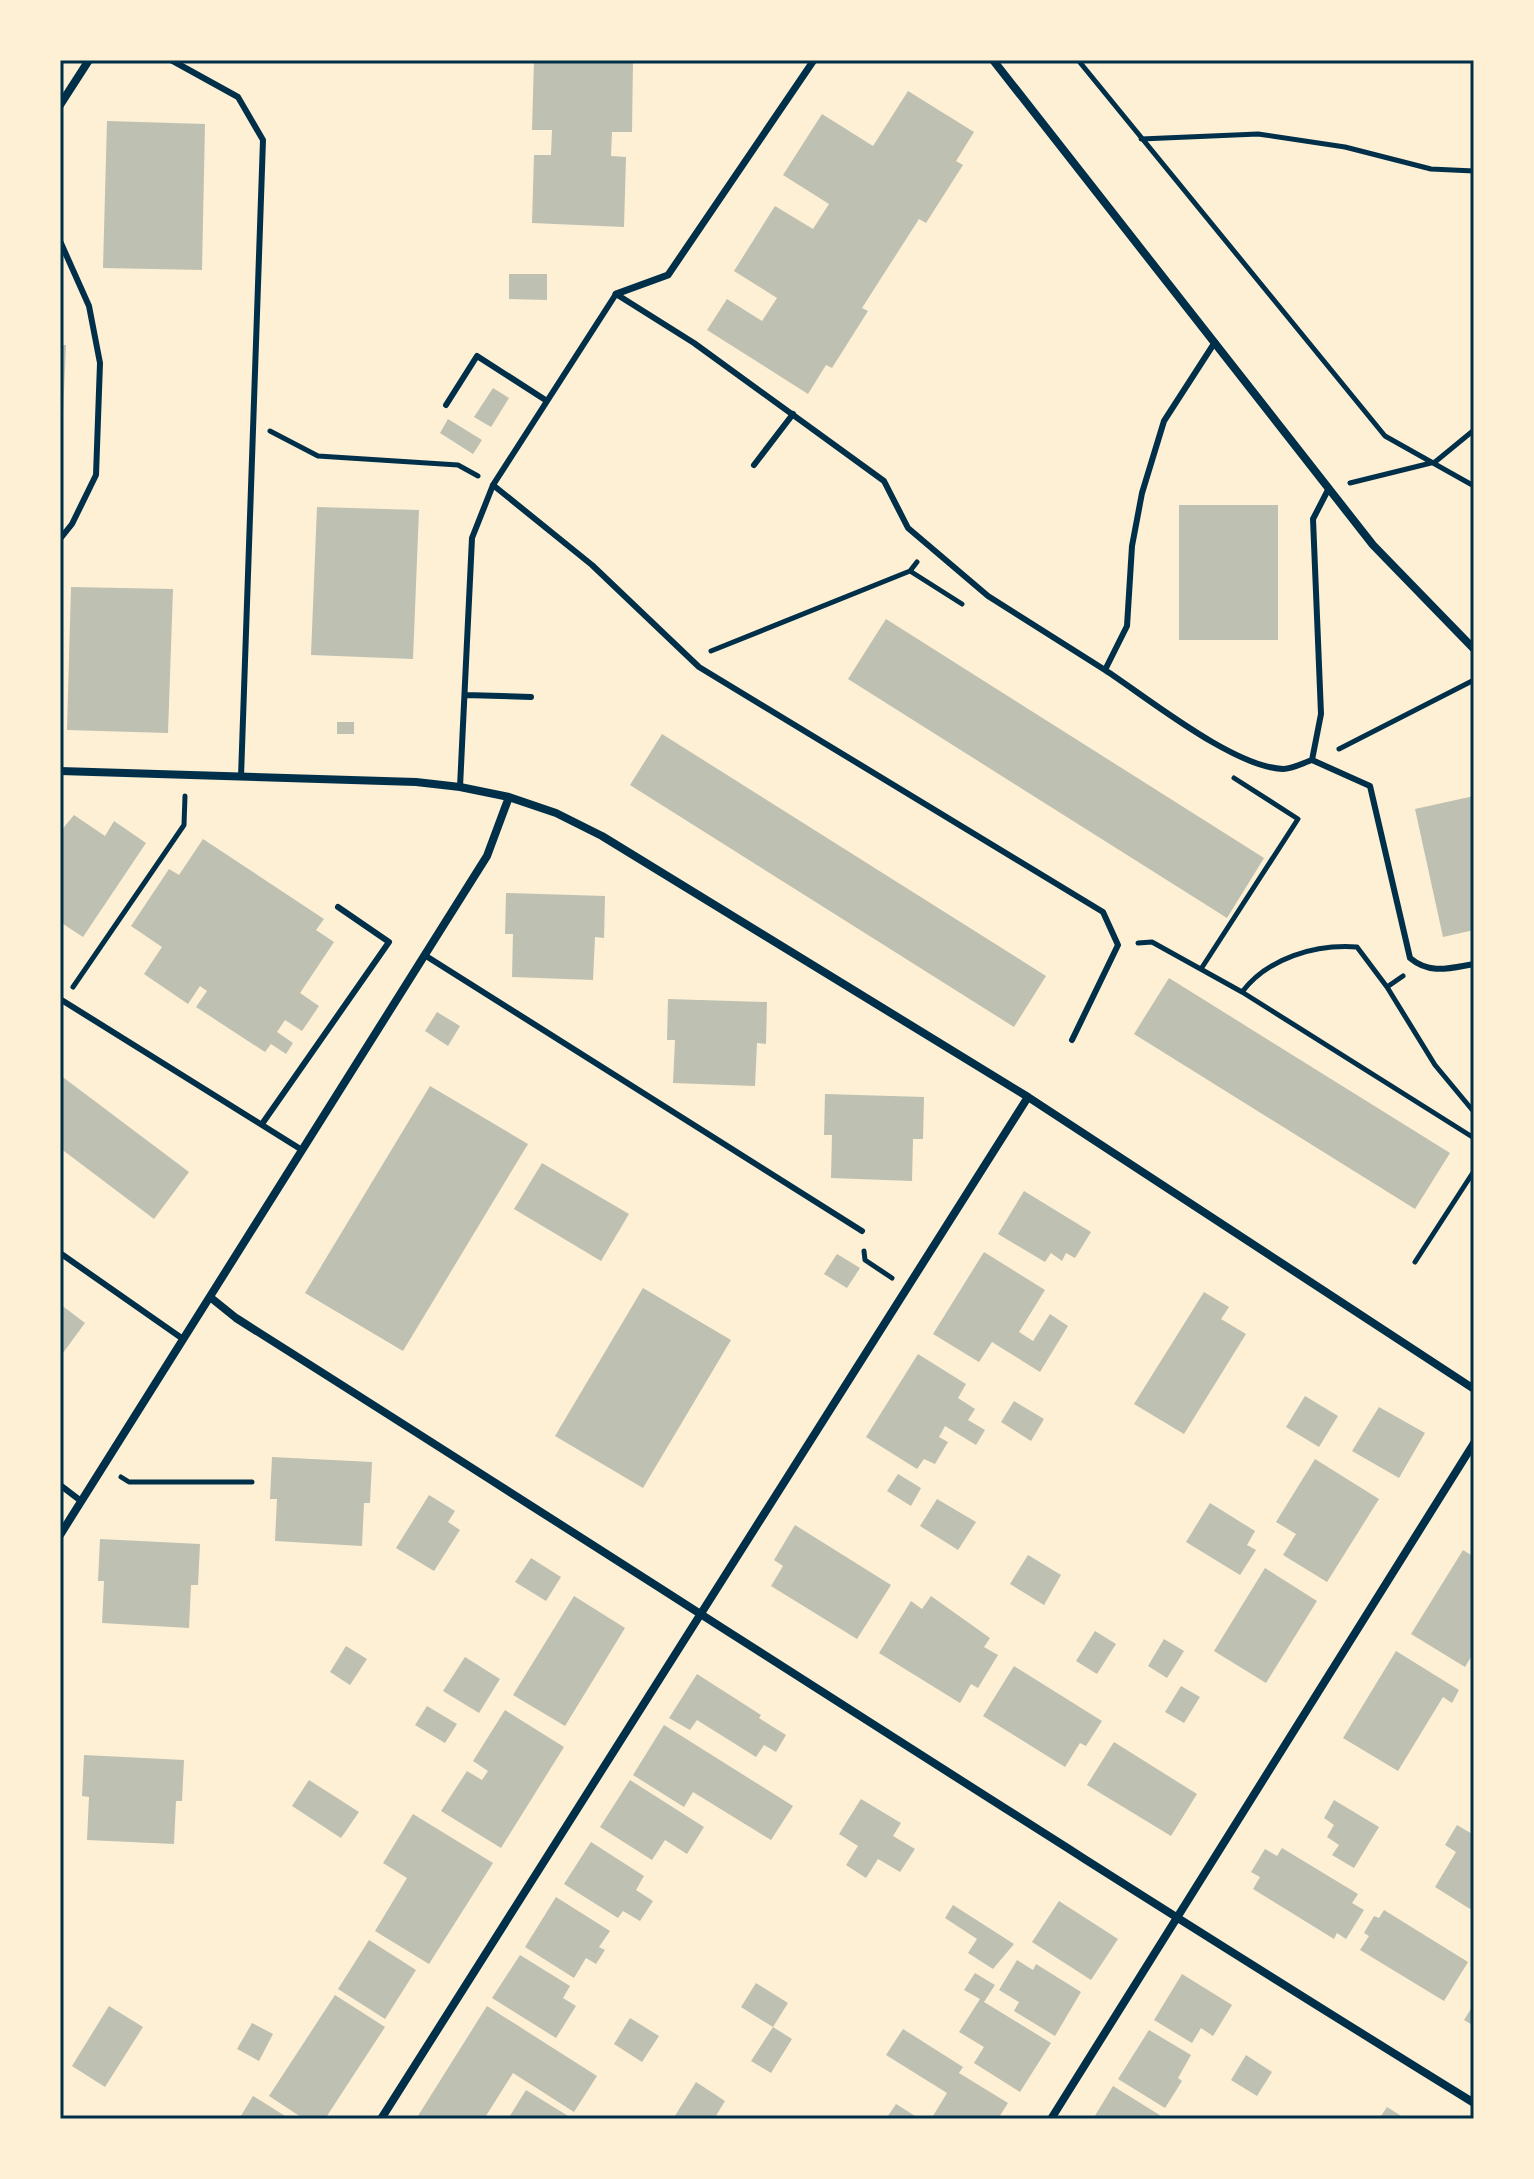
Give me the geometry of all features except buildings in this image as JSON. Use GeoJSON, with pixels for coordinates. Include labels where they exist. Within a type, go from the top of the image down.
{"type":"FeatureCollection","features":[{"type":"Feature","properties":{"kind":"street"},"geometry":{"type":"LineString","coordinates":[[60,105],[89,60]]}},
{"type":"Feature","properties":{"kind":"street"},"geometry":{"type":"LineString","coordinates":[[616,294],[668,275],[814,60]]}},
{"type":"Feature","properties":{"kind":"street"},"geometry":{"type":"LineString","coordinates":[[993,60],[1373,545],[1474,649]]}},
{"type":"Feature","properties":{"kind":"street"},"geometry":{"type":"LineString","coordinates":[[60,771],[416,782],[509,797],[556,813],[602,836],[1028,1097],[1474,1389]]}},
{"type":"Feature","properties":{"kind":"street"},"geometry":{"type":"LineString","coordinates":[[60,1535],[487,856],[509,797]]}},
{"type":"Feature","properties":{"kind":"street"},"geometry":{"type":"LineString","coordinates":[[381,2119],[1028,1097]]}},
{"type":"Feature","properties":{"kind":"street"},"geometry":{"type":"LineString","coordinates":[[210,1297],[236,1318],[700,1611],[1175,1918],[1474,2103]]}},
{"type":"Feature","properties":{"kind":"street"},"geometry":{"type":"LineString","coordinates":[[1051,2119],[1474,1443]]}},
{"type":"Feature","properties":{"kind":"lane"},"geometry":{"type":"LineString","coordinates":[[171,60],[238,97],[263,140],[241,777]]}},
{"type":"Feature","properties":{"kind":"lane"},"geometry":{"type":"LineString","coordinates":[[60,241],[89,306],[100,363],[96,475],[72,524],[60,539]]}},
{"type":"Feature","properties":{"kind":"lane"},"geometry":{"type":"LineString","coordinates":[[460,787],[472,538],[493,485],[616,294],[694,343],[884,481],[908,528],[988,596],[1220,747],[1268,767],[1286,770],[1312,760],[1370,786],[1410,958],[1419,965],[1440,970],[1474,964]]}},
{"type":"Feature","properties":{"kind":"lane"},"geometry":{"type":"LineString","coordinates":[[1105,670],[1127,626],[1132,546],[1142,493],[1164,421],[1216,341]]}},
{"type":"Feature","properties":{"kind":"lane"},"geometry":{"type":"LineString","coordinates":[[446,405],[477,356],[547,401]]}},
{"type":"Feature","properties":{"kind":"lane"},"geometry":{"type":"LineString","coordinates":[[754,465],[793,414]]}},
{"type":"Feature","properties":{"kind":"lane"},"geometry":{"type":"LineString","coordinates":[[493,485],[592,565],[699,667],[1103,912],[1118,945],[1072,1040]]}},
{"type":"Feature","properties":{"kind":"lane"},"geometry":{"type":"LineString","coordinates":[[1312,760],[1321,714],[1313,519],[1329,488]]}},
{"type":"Feature","properties":{"kind":"lane"},"geometry":{"type":"LineString","coordinates":[[465,695],[531,697]]}},
{"type":"Feature","properties":{"kind":"lane"},"geometry":{"type":"LineString","coordinates":[[262,1124],[389,942],[338,907]]}},
{"type":"Feature","properties":{"kind":"lane"},"geometry":{"type":"LineString","coordinates":[[426,956],[862,1231]]}},
{"type":"Feature","properties":{"kind":"lane"},"geometry":{"type":"LineString","coordinates":[[62,1000],[302,1150]]}},
{"type":"Feature","properties":{"kind":"lane"},"geometry":{"type":"LineString","coordinates":[[60,1253],[183,1339]]}},
{"type":"Feature","properties":{"kind":"lane"},"geometry":{"type":"LineString","coordinates":[[60,1485],[81,1501]]}},
{"type":"Feature","properties":{"kind":"path"},"geometry":{"type":"LineString","coordinates":[[1078,60],[1385,436],[1474,486]]}},
{"type":"Feature","properties":{"kind":"path"},"geometry":{"type":"LineString","coordinates":[[1140,139],[1258,134],[1345,147],[1431,169],[1474,171]]}},
{"type":"Feature","properties":{"kind":"path"},"geometry":{"type":"LineString","coordinates":[[1329,488],[1435,462],[1474,430]]}},
{"type":"Feature","properties":{"kind":"path"},"geometry":{"type":"LineString","coordinates":[[253,431],[274,431],[318,456],[458,465],[493,485]]}},
{"type":"Feature","properties":{"kind":"path"},"geometry":{"type":"LineString","coordinates":[[699,667],[711,650],[910,571],[928,545]]}},
{"type":"Feature","properties":{"kind":"path"},"geometry":{"type":"LineString","coordinates":[[1312,760],[1474,680]]}},
{"type":"Feature","properties":{"kind":"path"},"geometry":{"type":"LineString","coordinates":[[62,1000],[184,825],[186,775]]}},
{"type":"Feature","properties":{"kind":"path"},"geometry":{"type":"LineString","coordinates":[[1201,969],[1298,819],[1276,805]]}},
{"type":"Feature","properties":{"kind":"path"},"geometry":{"type":"LineString","coordinates":[[1118,945],[1152,942],[1242,992],[1474,1138]]}},
{"type":"Feature","properties":{"kind":"path"},"geometry":{"type":"LineString","coordinates":[[1242,992],[1254,976],[1314,947],[1357,947],[1387,987],[1435,1065],[1474,1112]]}},
{"type":"Feature","properties":{"kind":"path"},"geometry":{"type":"LineString","coordinates":[[1387,987],[1419,965]]}},
{"type":"Feature","properties":{"kind":"path"},"geometry":{"type":"LineString","coordinates":[[1415,1262],[1474,1171]]}},
{"type":"Feature","properties":{"kind":"path"},"geometry":{"type":"LineString","coordinates":[[865,1260],[906,1287]]}},
{"type":"Feature","properties":{"kind":"path"},"geometry":{"type":"LineString","coordinates":[[103,1465],[129,1482],[252,1482]]}}]}
